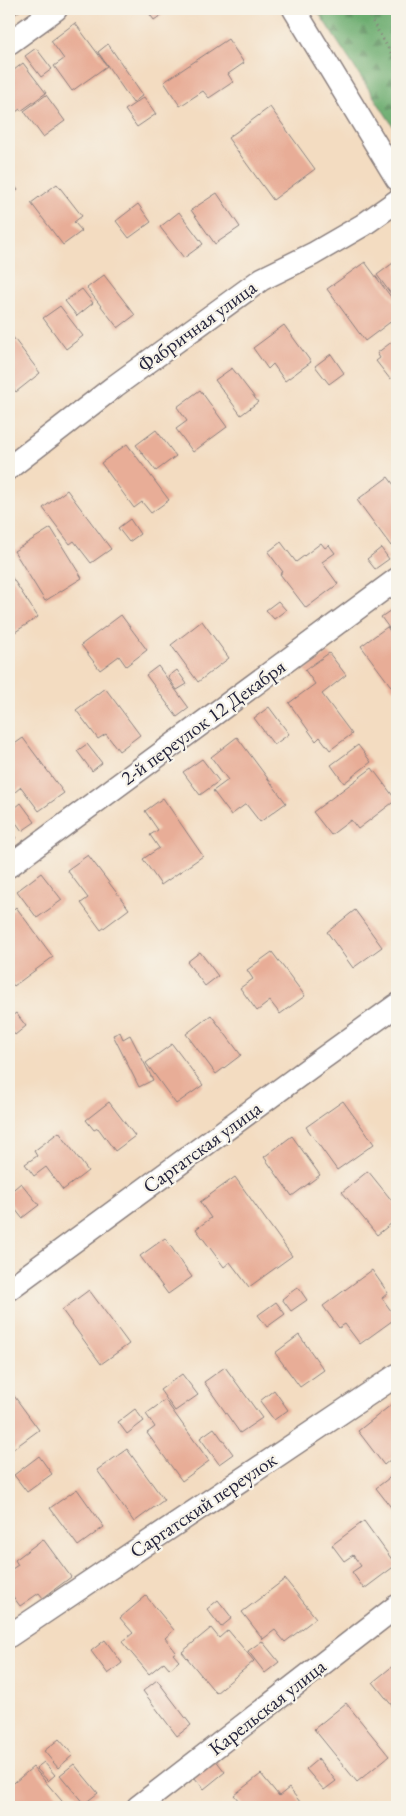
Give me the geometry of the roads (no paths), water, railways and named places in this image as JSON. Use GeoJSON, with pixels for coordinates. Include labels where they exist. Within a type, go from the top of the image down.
{"type":"FeatureCollection","features":[{"type":"Feature","properties":{"kind":"street"},"geometry":{"type":"LineString","coordinates":[[9,43],[56,9]]}},
{"type":"Feature","properties":{"kind":"street"},"geometry":{"type":"LineString","coordinates":[[294,9],[397,179]]}},
{"type":"Feature","properties":{"kind":"street","name":"Фабричная улица"},"geometry":{"type":"LineString","coordinates":[[9,468],[115,386],[262,279],[312,254],[363,225],[397,201]]}},
{"type":"Feature","properties":{"kind":"street","name":"2-й переулок 12 Декабря"},"geometry":{"type":"LineString","coordinates":[[9,866],[397,578]]}},
{"type":"Feature","properties":{"kind":"street","name":"Саргатская улица"},"geometry":{"type":"LineString","coordinates":[[9,1289],[397,1005]]}},
{"type":"Feature","properties":{"kind":"street","name":"Саргатский переулок"},"geometry":{"type":"LineString","coordinates":[[9,1636],[397,1375]]}},
{"type":"Feature","properties":{"kind":"street","name":"Карельская улица"},"geometry":{"type":"LineString","coordinates":[[138,1807],[397,1606]]}}]}
